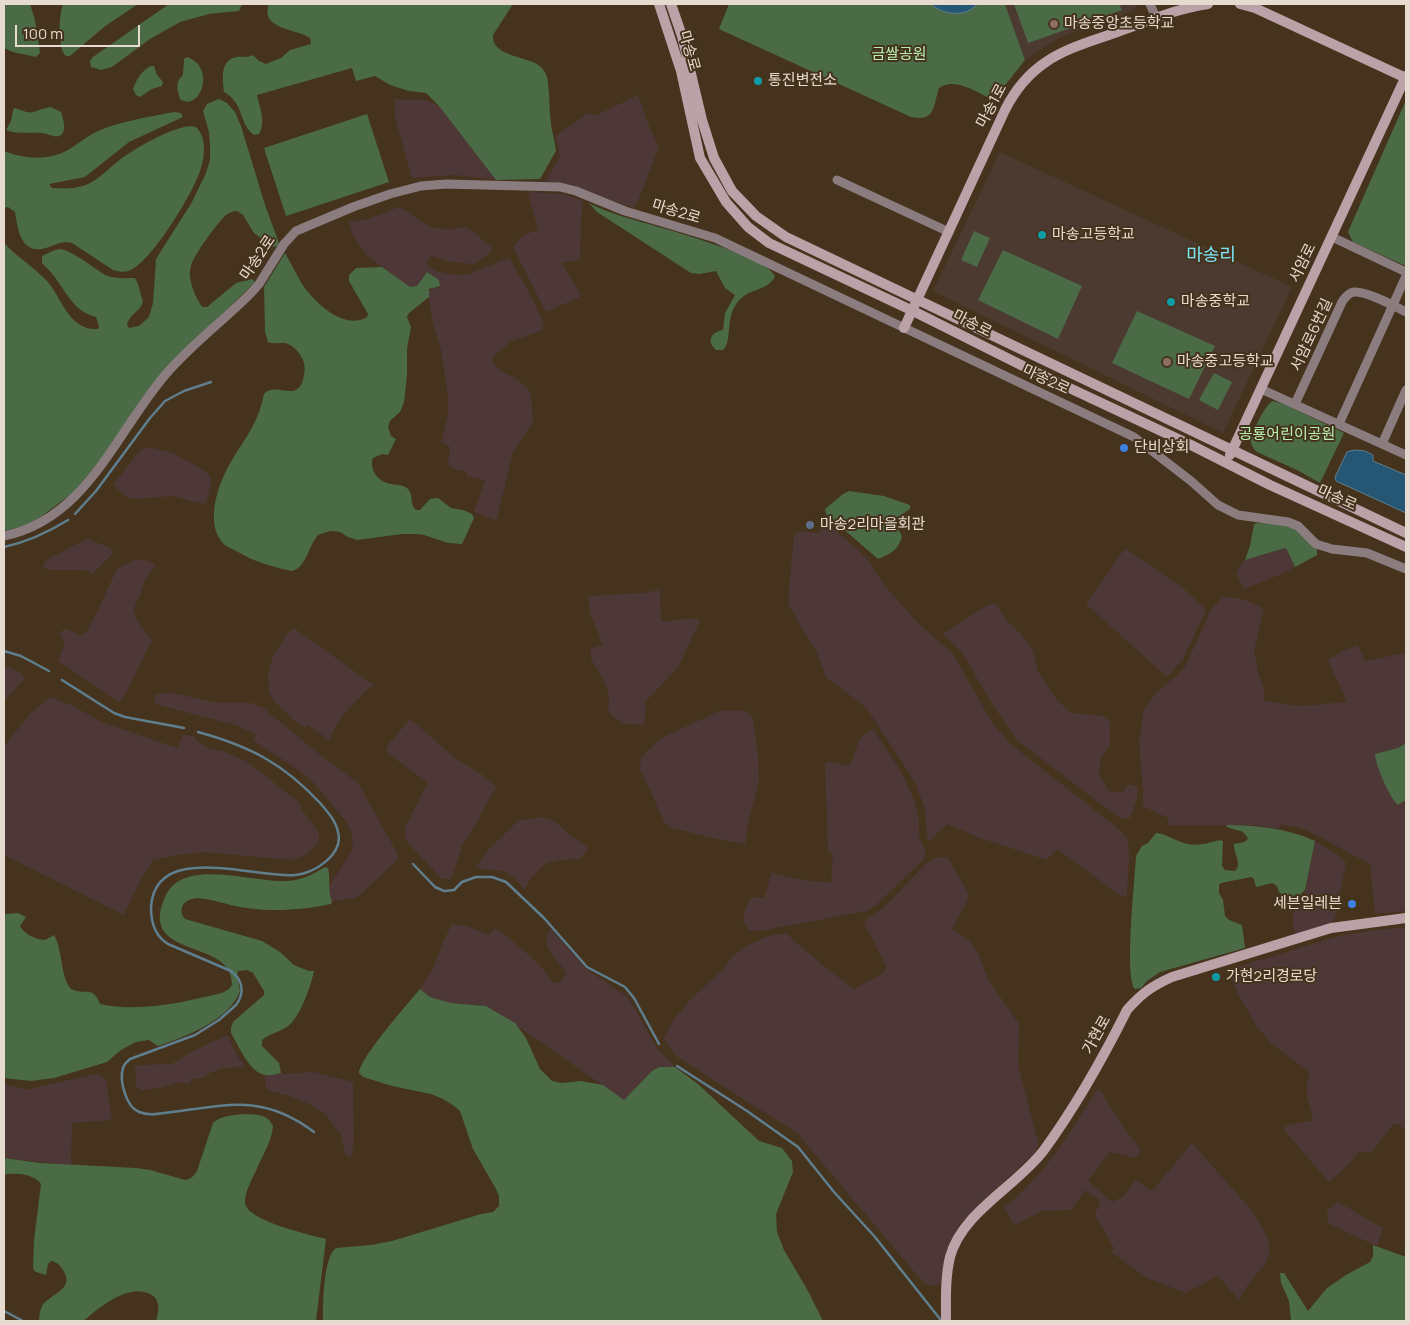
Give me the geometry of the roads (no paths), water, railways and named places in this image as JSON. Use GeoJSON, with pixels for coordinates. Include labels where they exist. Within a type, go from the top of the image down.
{"type":"FeatureCollection","features":[{"type":"Feature","properties":{"kind":"street","name":"마송로"},"geometry":{"type":"LineString","coordinates":[[659,4],[680,71],[700,158],[726,202],[748,226],[769,243],[1226,463],[1406,546]]}},
{"type":"Feature","properties":{"kind":"street","name":"마송로"},"geometry":{"type":"LineString","coordinates":[[671,4],[682,36],[702,120],[714,158],[732,191],[756,216],[786,237],[917,301],[1406,533]]}},
{"type":"Feature","properties":{"kind":"street"},"geometry":{"type":"LineString","coordinates":[[1150,4],[1156,18]]}},
{"type":"Feature","properties":{"kind":"street","name":"마송1로"},"geometry":{"type":"LineString","coordinates":[[904,328],[1010,99],[1018,87],[1048,60],[1074,48],[1156,18],[1196,5],[1208,4]]}},
{"type":"Feature","properties":{"kind":"street"},"geometry":{"type":"LineString","coordinates":[[1240,4],[1255,8],[1406,77]]}},
{"type":"Feature","properties":{"kind":"street","name":"서암로"},"geometry":{"type":"LineString","coordinates":[[1226,463],[1406,77]]}},
{"type":"Feature","properties":{"kind":"street"},"geometry":{"type":"LineString","coordinates":[[837,180],[949,232]]}},
{"type":"Feature","properties":{"kind":"street","name":"마송2로"},"geometry":{"type":"LineString","coordinates":[[4,536],[20,533],[64,508],[85,486],[114,448],[145,401],[166,374],[189,350],[251,293],[259,284],[284,244],[296,231],[353,207],[407,188],[446,184],[482,184],[560,187],[576,191],[625,211],[714,238],[1134,437],[1164,459],[1218,506],[1228,512],[1288,522],[1298,526],[1316,544],[1332,549],[1367,553],[1406,569]]}},
{"type":"Feature","properties":{"kind":"street"},"geometry":{"type":"LineString","coordinates":[[1332,237],[1406,274],[1339,424]]}},
{"type":"Feature","properties":{"kind":"street","name":"서암로6번길"},"geometry":{"type":"LineString","coordinates":[[1295,404],[1346,296],[1353,292],[1362,293],[1406,312]]}},
{"type":"Feature","properties":{"kind":"street"},"geometry":{"type":"LineString","coordinates":[[1261,389],[1406,455]]}},
{"type":"Feature","properties":{"kind":"street"},"geometry":{"type":"LineString","coordinates":[[1382,444],[1406,390]]}},
{"type":"Feature","properties":{"kind":"street","name":"가현로"},"geometry":{"type":"LineString","coordinates":[[946,1321],[946,1280],[950,1256],[961,1234],[975,1216],[1029,1168],[1043,1151],[1078,1100],[1127,1010],[1137,998],[1152,986],[1172,977],[1330,928],[1406,918]]}},
{"type":"Feature","properties":{"kind":"water"},"geometry":{"type":"Polygon","coordinates":[[[931,4],[977,4],[961,13],[948,13],[931,4]]]}},
{"type":"Feature","properties":{"kind":"water"},"geometry":{"type":"Polygon","coordinates":[[[1355,450],[1365,451],[1373,455],[1373,461],[1406,475],[1406,513],[1336,481],[1335,477],[1347,452],[1355,450]]]}},
{"type":"Feature","properties":{"kind":"waterway"},"geometry":{"type":"LineString","coordinates":[[75,514],[96,491],[150,418],[165,401],[184,391],[211,382]]}},
{"type":"Feature","properties":{"kind":"waterway"},"geometry":{"type":"LineString","coordinates":[[4,547],[37,536],[68,520]]}},
{"type":"Feature","properties":{"kind":"waterway"},"geometry":{"type":"LineString","coordinates":[[4,651],[21,656],[49,671]]}},
{"type":"Feature","properties":{"kind":"waterway"},"geometry":{"type":"LineString","coordinates":[[62,680],[114,713],[125,717],[184,728]]}},
{"type":"Feature","properties":{"kind":"waterway"},"geometry":{"type":"LineString","coordinates":[[198,732],[233,743],[279,767],[306,789],[331,816],[337,828],[339,840],[332,855],[326,861],[319,867],[303,874],[278,875],[233,869],[188,869],[169,875],[156,887],[151,914],[153,924],[160,937],[168,944],[231,971],[238,978],[242,991],[236,1005],[219,1020],[195,1035],[130,1059],[124,1065],[122,1073],[125,1093],[130,1105],[139,1112],[160,1114],[218,1106],[250,1105],[281,1113],[314,1132]]}},
{"type":"Feature","properties":{"kind":"waterway"},"geometry":{"type":"LineString","coordinates":[[413,864],[435,887],[444,891],[454,890],[462,882],[476,877],[492,877],[506,882],[544,918],[587,967],[625,987],[634,998],[659,1044]]}},
{"type":"Feature","properties":{"kind":"waterway"},"geometry":{"type":"LineString","coordinates":[[677,1066],[747,1111],[798,1147],[834,1192],[875,1237],[940,1319]]}},
{"type":"Feature","properties":{"kind":"waterway"},"geometry":{"type":"LineString","coordinates":[[4,1311],[23,1321]]}},
{"type":"Feature","properties":{"kind":"place","name":"마송중앙초등학교"},"geometry":{"type":"Point","coordinates":[1054,24]}},
{"type":"Feature","properties":{"kind":"place","name":"통진변전소"},"geometry":{"type":"Point","coordinates":[758,81]}},
{"type":"Feature","properties":{"kind":"place","name":"마송고등학교"},"geometry":{"type":"Point","coordinates":[1042,235]}},
{"type":"Feature","properties":{"kind":"place","name":"마송중학교"},"geometry":{"type":"Point","coordinates":[1171,302]}},
{"type":"Feature","properties":{"kind":"place","name":"마송중고등학교"},"geometry":{"type":"Point","coordinates":[1167,362]}},
{"type":"Feature","properties":{"kind":"place","name":"단비상회"},"geometry":{"type":"Point","coordinates":[1124,448]}},
{"type":"Feature","properties":{"kind":"place","name":"마송2리마을회관"},"geometry":{"type":"Point","coordinates":[810,525]}},
{"type":"Feature","properties":{"kind":"place","name":"세븐일레븐"},"geometry":{"type":"Point","coordinates":[1352,904]}},
{"type":"Feature","properties":{"kind":"place","name":"가현2리경로당"},"geometry":{"type":"Point","coordinates":[1216,977]}},
{"type":"Feature","properties":{"kind":"district","name":"마송리"},"geometry":{"type":"Point","coordinates":[1211,256]}},
{"type":"Feature","properties":{"kind":"park label","name":"금쌀공원"},"geometry":{"type":"Point","coordinates":[899,55]}},
{"type":"Feature","properties":{"kind":"park label","name":"공룡어린이공원"},"geometry":{"type":"Point","coordinates":[1287,435]}}]}
